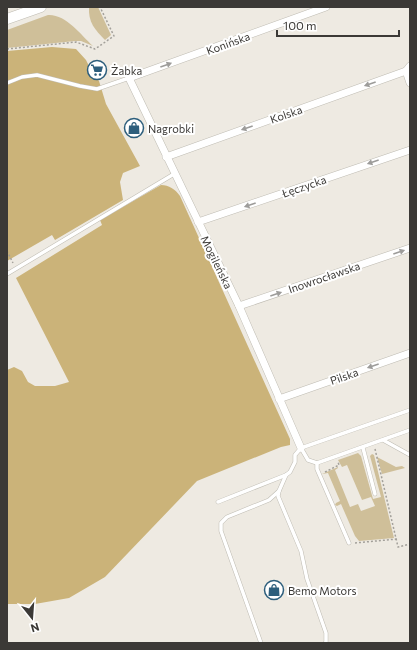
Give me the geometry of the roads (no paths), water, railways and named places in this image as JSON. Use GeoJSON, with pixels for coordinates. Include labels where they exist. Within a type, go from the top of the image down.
{"type":"FeatureCollection","features":[{"type":"Feature","properties":{"kind":"main road"},"geometry":{"type":"LineString","coordinates":[[7,19],[41,7]]}},
{"type":"Feature","properties":{"kind":"street","name":"Konińska"},"geometry":{"type":"LineString","coordinates":[[129,78],[326,7]]}},
{"type":"Feature","properties":{"kind":"street"},"geometry":{"type":"LineString","coordinates":[[408,69],[410,83]]}},
{"type":"Feature","properties":{"kind":"street","name":"Kolska"},"geometry":{"type":"LineString","coordinates":[[166,157],[408,69]]}},
{"type":"Feature","properties":{"kind":"street","name":"Mogileńska"},"geometry":{"type":"LineString","coordinates":[[129,78],[239,306],[301,448]]}},
{"type":"Feature","properties":{"kind":"street","name":"Łęczycka"},"geometry":{"type":"LineString","coordinates":[[198,222],[410,150]]}},
{"type":"Feature","properties":{"kind":"street","name":"Inowrocławska"},"geometry":{"type":"LineString","coordinates":[[239,306],[410,248]]}},
{"type":"Feature","properties":{"kind":"street","name":"Pilska"},"geometry":{"type":"LineString","coordinates":[[279,399],[410,353]]}},
{"type":"Feature","properties":{"kind":"lane"},"geometry":{"type":"LineString","coordinates":[[7,84],[30,74],[97,89],[129,78]]}},
{"type":"Feature","properties":{"kind":"lane"},"geometry":{"type":"LineString","coordinates":[[7,274],[174,174]]}},
{"type":"Feature","properties":{"kind":"lane"},"geometry":{"type":"LineString","coordinates":[[218,502],[286,475],[290,472],[295,462],[295,455],[301,448],[410,410]]}},
{"type":"Feature","properties":{"kind":"lane"},"geometry":{"type":"LineString","coordinates":[[301,448],[308,460],[316,463],[363,448],[410,430]]}},
{"type":"Feature","properties":{"kind":"lane"},"geometry":{"type":"LineString","coordinates":[[383,440],[410,454]]}},
{"type":"Feature","properties":{"kind":"lane"},"geometry":{"type":"LineString","coordinates":[[363,448],[375,494]]}},
{"type":"Feature","properties":{"kind":"lane"},"geometry":{"type":"LineString","coordinates":[[316,463],[319,474],[349,543]]}},
{"type":"Feature","properties":{"kind":"lane"},"geometry":{"type":"LineString","coordinates":[[286,475],[278,496],[301,551],[307,579],[326,633],[325,643]]}},
{"type":"Feature","properties":{"kind":"lane"},"geometry":{"type":"LineString","coordinates":[[261,643],[221,532],[221,523],[227,517],[269,500],[279,491]]}},
{"type":"Feature","properties":{"kind":"place","name":"Żabka"},"geometry":{"type":"Point","coordinates":[97,70]}},
{"type":"Feature","properties":{"kind":"place","name":"Nagrobki"},"geometry":{"type":"Point","coordinates":[134,128]}},
{"type":"Feature","properties":{"kind":"place","name":"Bemo Motors"},"geometry":{"type":"Point","coordinates":[274,590]}}]}
